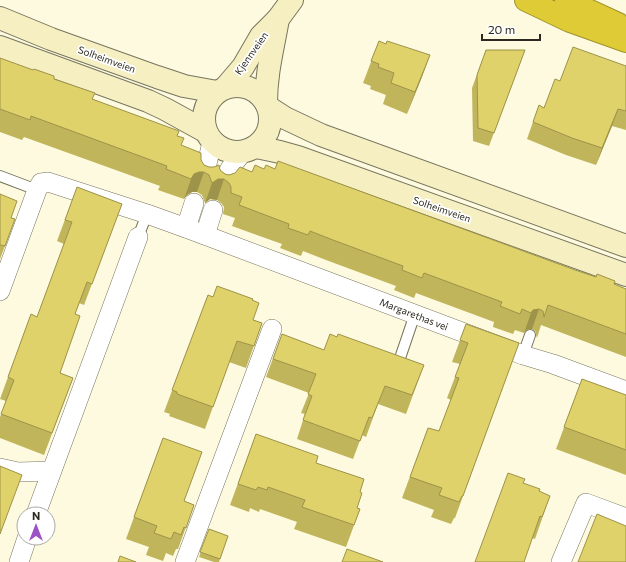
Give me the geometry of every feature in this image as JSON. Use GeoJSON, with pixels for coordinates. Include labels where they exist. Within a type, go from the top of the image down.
{"type":"FeatureCollection","features":[{"type":"Feature","properties":{"kind":"highway"},"geometry":{"type":"LineString","coordinates":[[526,0],[570,21],[626,40]]}},
{"type":"Feature","properties":{"kind":"highway"},"geometry":{"type":"LineString","coordinates":[[566,0],[626,28]]}},
{"type":"Feature","properties":{"kind":"main road","name":"Kjennveien"},"geometry":{"type":"LineString","coordinates":[[221,90],[243,67],[261,36],[278,19],[292,0]]}},
{"type":"Feature","properties":{"kind":"main road","name":"Solheimveien"},"geometry":{"type":"LineString","coordinates":[[0,18],[51,39],[184,86],[221,90]]}},
{"type":"Feature","properties":{"kind":"main road","name":"Kjennveien"},"geometry":{"type":"LineString","coordinates":[[267,105],[266,84],[278,19]]}},
{"type":"Feature","properties":{"kind":"main road"},"geometry":{"type":"LineString","coordinates":[[0,47],[166,109],[209,136],[226,151],[234,153],[249,150],[262,141],[270,125],[270,116],[267,105]]}},
{"type":"Feature","properties":{"kind":"main road"},"geometry":{"type":"LineString","coordinates":[[209,136],[203,122],[205,110],[210,98],[221,90],[239,86],[253,90],[260,95],[267,105],[285,118],[320,135],[626,246]]}},
{"type":"Feature","properties":{"kind":"main road","name":"Solheimveien"},"geometry":{"type":"LineString","coordinates":[[249,150],[280,152],[298,157],[626,275]]}},
{"type":"Feature","properties":{"kind":"street"},"geometry":{"type":"LineString","coordinates":[[204,177],[209,136]]}},
{"type":"Feature","properties":{"kind":"street"},"geometry":{"type":"LineString","coordinates":[[222,184],[231,166],[249,150]]}},
{"type":"Feature","properties":{"kind":"street","name":"Margarethas vei"},"geometry":{"type":"LineString","coordinates":[[37,190],[41,183],[48,182],[147,214],[528,357],[553,364],[626,390]]}},
{"type":"Feature","properties":{"kind":"street"},"geometry":{"type":"LineString","coordinates":[[0,291],[37,190]]}},
{"type":"Feature","properties":{"kind":"street"},"geometry":{"type":"LineString","coordinates":[[186,228],[194,203]]}},
{"type":"Feature","properties":{"kind":"street"},"geometry":{"type":"LineString","coordinates":[[205,235],[214,210]]}},
{"type":"Feature","properties":{"kind":"street"},"geometry":{"type":"LineString","coordinates":[[39,506],[138,237]]}},
{"type":"Feature","properties":{"kind":"street"},"geometry":{"type":"LineString","coordinates":[[185,562],[272,329]]}},
{"type":"Feature","properties":{"kind":"street"},"geometry":{"type":"LineString","coordinates":[[0,468],[18,472],[51,471]]}},
{"type":"Feature","properties":{"kind":"street"},"geometry":{"type":"LineString","coordinates":[[561,562],[586,503],[626,518]]}},
{"type":"Feature","properties":{"kind":"street"},"geometry":{"type":"LineString","coordinates":[[18,562],[24,546]]}},
{"type":"Feature","properties":{"kind":"lane"},"geometry":{"type":"LineString","coordinates":[[0,176],[37,190]]}},
{"type":"Feature","properties":{"kind":"lane"},"geometry":{"type":"LineString","coordinates":[[138,237],[147,214]]}},
{"type":"Feature","properties":{"kind":"lane"},"geometry":{"type":"LineString","coordinates":[[398,364],[415,314]]}},
{"type":"Feature","properties":{"kind":"lane"},"geometry":{"type":"LineString","coordinates":[[528,357],[530,335]]}},
{"type":"Feature","properties":{"kind":"building"},"geometry":{"type":"Polygon","coordinates":[[[379,41],[386,44],[387,41],[430,55],[415,92],[391,83],[394,73],[378,67],[379,64],[371,61],[379,41]]]}},
{"type":"Feature","properties":{"kind":"building"},"geometry":{"type":"Polygon","coordinates":[[[573,47],[626,66],[626,111],[618,109],[602,148],[572,138],[533,122],[539,105],[544,108],[555,79],[560,81],[573,47]]]}},
{"type":"Feature","properties":{"kind":"building"},"geometry":{"type":"Polygon","coordinates":[[[486,50],[525,50],[494,133],[478,128],[477,75],[486,50]]]}},
{"type":"Feature","properties":{"kind":"building"},"geometry":{"type":"Polygon","coordinates":[[[0,58],[54,76],[54,79],[95,93],[92,99],[179,131],[177,136],[184,138],[181,145],[201,153],[201,160],[204,165],[214,167],[219,165],[220,170],[225,174],[229,175],[235,173],[240,167],[252,172],[255,165],[264,169],[266,165],[275,169],[278,161],[575,270],[596,277],[597,274],[615,281],[614,284],[626,289],[626,334],[548,305],[544,317],[543,311],[539,309],[533,310],[531,313],[522,309],[520,314],[500,306],[502,302],[424,273],[422,278],[402,270],[403,266],[310,231],[308,235],[288,228],[289,224],[239,205],[242,197],[231,193],[229,183],[224,179],[218,179],[212,183],[209,175],[204,172],[199,172],[194,174],[191,179],[166,169],[167,166],[31,116],[30,120],[0,109],[0,58]]]}},
{"type":"Feature","properties":{"kind":"building"},"geometry":{"type":"Polygon","coordinates":[[[77,187],[122,204],[92,284],[87,282],[75,314],[80,316],[60,373],[73,378],[52,433],[1,414],[14,380],[8,377],[31,314],[37,317],[72,222],[65,220],[77,187]]]}},
{"type":"Feature","properties":{"kind":"building"},"geometry":{"type":"Polygon","coordinates":[[[0,194],[17,201],[11,218],[15,219],[5,246],[0,245],[0,194]]]}},
{"type":"Feature","properties":{"kind":"building"},"geometry":{"type":"Polygon","coordinates":[[[217,286],[253,299],[252,300],[259,303],[253,320],[262,323],[254,346],[237,341],[213,407],[177,394],[177,392],[172,390],[208,295],[213,297],[217,286]]]}},
{"type":"Feature","properties":{"kind":"building"},"geometry":{"type":"Polygon","coordinates":[[[466,324],[519,343],[463,496],[459,502],[439,495],[442,488],[410,477],[428,428],[439,431],[459,378],[455,377],[468,343],[460,340],[466,324]]]}},
{"type":"Feature","properties":{"kind":"building"},"geometry":{"type":"Polygon","coordinates":[[[282,334],[324,350],[330,334],[337,337],[338,334],[424,365],[412,395],[385,386],[372,418],[369,417],[360,441],[303,420],[312,396],[308,394],[316,374],[273,359],[282,334]]]}},
{"type":"Feature","properties":{"kind":"building"},"geometry":{"type":"Polygon","coordinates":[[[582,379],[626,395],[626,450],[564,427],[582,379]]]}},
{"type":"Feature","properties":{"kind":"building"},"geometry":{"type":"Polygon","coordinates":[[[256,434],[318,456],[316,463],[364,479],[360,492],[362,493],[357,508],[360,509],[354,525],[302,507],[305,500],[268,487],[267,490],[258,487],[256,490],[238,484],[256,434]]]}},
{"type":"Feature","properties":{"kind":"building"},"geometry":{"type":"Polygon","coordinates":[[[163,438],[202,452],[184,501],[194,505],[186,528],[184,527],[181,535],[174,532],[171,539],[154,533],[157,526],[134,517],[163,438]]]}},
{"type":"Feature","properties":{"kind":"building"},"geometry":{"type":"Polygon","coordinates":[[[0,466],[22,475],[0,534],[0,466]]]}},
{"type":"Feature","properties":{"kind":"building"},"geometry":{"type":"Polygon","coordinates":[[[508,473],[525,479],[523,483],[540,489],[539,491],[550,496],[542,517],[540,516],[524,562],[475,562],[508,473]]]}},
{"type":"Feature","properties":{"kind":"building"},"geometry":{"type":"Polygon","coordinates":[[[597,514],[626,526],[626,562],[578,562],[597,514]]]}},
{"type":"Feature","properties":{"kind":"building"},"geometry":{"type":"Polygon","coordinates":[[[209,529],[228,536],[220,559],[200,552],[209,529]]]}},
{"type":"Feature","properties":{"kind":"building"},"geometry":{"type":"Polygon","coordinates":[[[347,549],[383,562],[342,562],[347,549]]]}},
{"type":"Feature","properties":{"kind":"building"},"geometry":{"type":"Polygon","coordinates":[[[120,556],[136,562],[118,562],[120,556]]]}}]}
